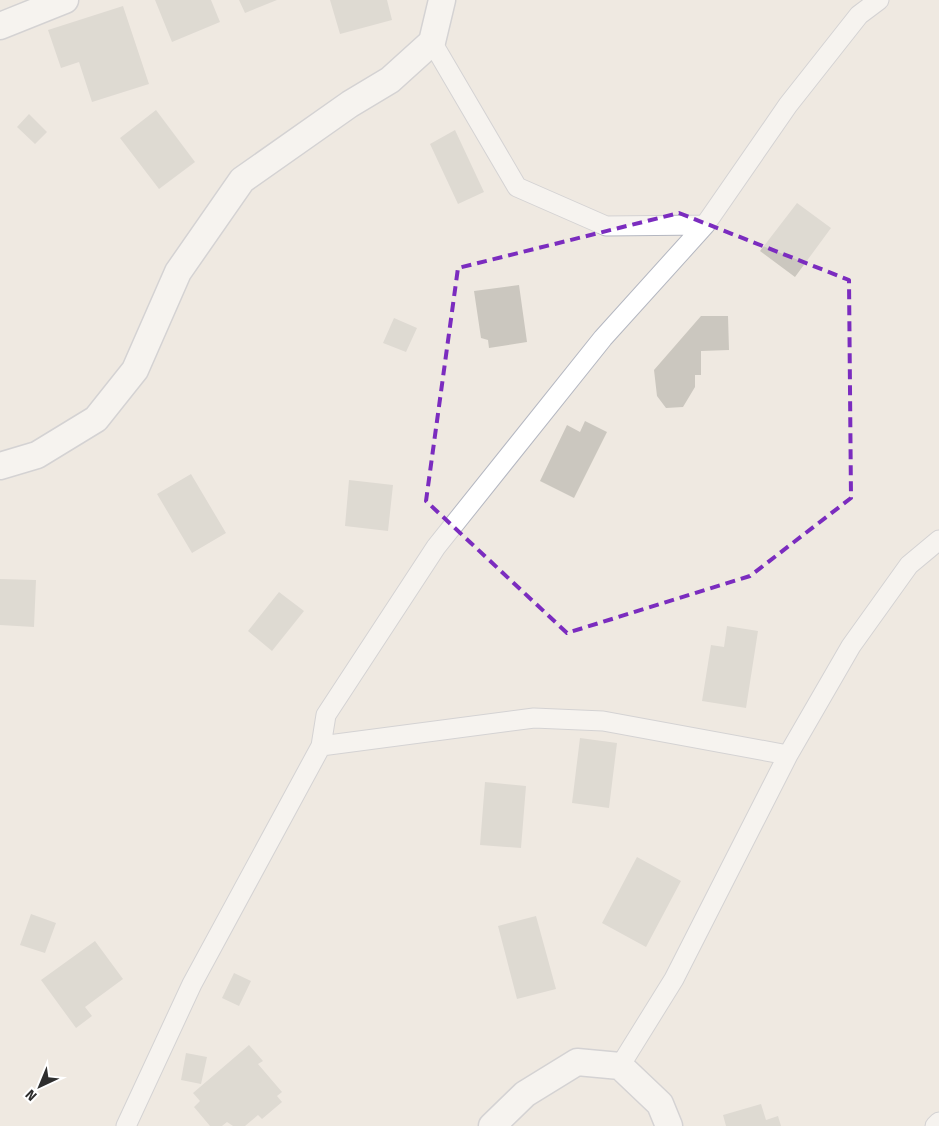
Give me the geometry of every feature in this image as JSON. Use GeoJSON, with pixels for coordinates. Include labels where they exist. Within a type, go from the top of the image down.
{"type":"FeatureCollection","features":[{"type":"Feature","properties":{"kind":"street"},"geometry":{"type":"LineString","coordinates":[[0,26],[65,0]]}},
{"type":"Feature","properties":{"kind":"street"},"geometry":{"type":"LineString","coordinates":[[0,466],[37,455],[96,418],[135,370],[178,272],[242,180],[350,104],[390,80],[432,42],[442,0]]}},
{"type":"Feature","properties":{"kind":"street"},"geometry":{"type":"LineString","coordinates":[[126,1126],[192,984],[321,746],[326,715],[436,546],[602,338],[705,225],[788,105],[859,15],[880,0]]}},
{"type":"Feature","properties":{"kind":"street"},"geometry":{"type":"LineString","coordinates":[[432,42],[517,187],[606,226],[705,225]]}},
{"type":"Feature","properties":{"kind":"street"},"geometry":{"type":"LineString","coordinates":[[620,1066],[674,979],[788,755],[856,639],[909,565],[939,540]]}},
{"type":"Feature","properties":{"kind":"street"},"geometry":{"type":"LineString","coordinates":[[321,746],[534,718],[603,721],[788,755]]}},
{"type":"Feature","properties":{"kind":"street"},"geometry":{"type":"LineString","coordinates":[[492,1126],[525,1094],[577,1062],[620,1066],[660,1104],[669,1126]]}},
{"type":"Feature","properties":{"kind":"street"},"geometry":{"type":"LineString","coordinates":[[935,1126],[939,1122]]}},
{"type":"Feature","properties":{"kind":"highlighted area"},"geometry":{"type":"Polygon","coordinates":[[[679,213],[849,280],[851,498],[750,576],[567,633],[426,501],[458,268],[679,213]]]}},
{"type":"Feature","properties":{"kind":"building"},"geometry":{"type":"Polygon","coordinates":[[[155,0],[211,0],[220,22],[172,42],[155,0]]]}},
{"type":"Feature","properties":{"kind":"building"},"geometry":{"type":"Polygon","coordinates":[[[239,0],[277,0],[245,13],[239,0]]]}},
{"type":"Feature","properties":{"kind":"building"},"geometry":{"type":"Polygon","coordinates":[[[330,0],[387,0],[392,20],[340,34],[330,0]]]}},
{"type":"Feature","properties":{"kind":"building"},"geometry":{"type":"Polygon","coordinates":[[[123,6],[149,84],[92,102],[79,62],[61,68],[48,30],[123,6]]]}},
{"type":"Feature","properties":{"kind":"building"},"geometry":{"type":"Polygon","coordinates":[[[156,110],[195,162],[159,189],[120,138],[156,110]]]}},
{"type":"Feature","properties":{"kind":"building"},"geometry":{"type":"Polygon","coordinates":[[[29,114],[47,132],[35,144],[17,127],[29,114]]]}},
{"type":"Feature","properties":{"kind":"building"},"geometry":{"type":"Polygon","coordinates":[[[455,130],[484,192],[458,204],[430,144],[455,130]]]}},
{"type":"Feature","properties":{"kind":"building"},"geometry":{"type":"Polygon","coordinates":[[[797,203],[831,228],[795,277],[760,251],[797,203]]]}},
{"type":"Feature","properties":{"kind":"building"},"geometry":{"type":"Polygon","coordinates":[[[519,285],[527,342],[489,348],[488,340],[481,338],[474,291],[519,285]]]}},
{"type":"Feature","properties":{"kind":"building"},"geometry":{"type":"Polygon","coordinates":[[[701,316],[728,316],[729,350],[701,351],[701,375],[695,375],[695,387],[683,407],[666,408],[657,396],[654,370],[701,316]]]}},
{"type":"Feature","properties":{"kind":"building"},"geometry":{"type":"Polygon","coordinates":[[[394,318],[417,328],[406,352],[383,343],[394,318]]]}},
{"type":"Feature","properties":{"kind":"building"},"geometry":{"type":"Polygon","coordinates":[[[585,421],[607,432],[574,498],[540,481],[567,425],[580,432],[585,421]]]}},
{"type":"Feature","properties":{"kind":"building"},"geometry":{"type":"Polygon","coordinates":[[[191,474],[226,533],[192,553],[157,494],[191,474]]]}},
{"type":"Feature","properties":{"kind":"building"},"geometry":{"type":"Polygon","coordinates":[[[349,480],[393,485],[388,531],[345,526],[349,480]]]}},
{"type":"Feature","properties":{"kind":"building"},"geometry":{"type":"Polygon","coordinates":[[[0,579],[36,580],[34,627],[0,625],[0,579]]]}},
{"type":"Feature","properties":{"kind":"building"},"geometry":{"type":"Polygon","coordinates":[[[279,592],[304,611],[272,651],[248,631],[279,592]]]}},
{"type":"Feature","properties":{"kind":"building"},"geometry":{"type":"Polygon","coordinates":[[[727,626],[758,631],[746,708],[702,701],[711,645],[724,647],[727,626]]]}},
{"type":"Feature","properties":{"kind":"building"},"geometry":{"type":"Polygon","coordinates":[[[580,738],[617,743],[609,808],[572,803],[580,738]]]}},
{"type":"Feature","properties":{"kind":"building"},"geometry":{"type":"Polygon","coordinates":[[[485,782],[526,786],[521,848],[480,845],[485,782]]]}},
{"type":"Feature","properties":{"kind":"building"},"geometry":{"type":"Polygon","coordinates":[[[637,857],[681,881],[646,947],[602,923],[637,857]]]}},
{"type":"Feature","properties":{"kind":"building"},"geometry":{"type":"Polygon","coordinates":[[[31,914],[56,923],[45,953],[20,945],[31,914]]]}},
{"type":"Feature","properties":{"kind":"building"},"geometry":{"type":"Polygon","coordinates":[[[536,916],[556,989],[517,999],[498,926],[536,916]]]}},
{"type":"Feature","properties":{"kind":"building"},"geometry":{"type":"Polygon","coordinates":[[[95,941],[123,979],[85,1007],[92,1016],[76,1028],[41,980],[95,941]]]}},
{"type":"Feature","properties":{"kind":"building"},"geometry":{"type":"Polygon","coordinates":[[[234,973],[251,981],[239,1006],[222,998],[234,973]]]}},
{"type":"Feature","properties":{"kind":"building"},"geometry":{"type":"Polygon","coordinates":[[[249,1045],[263,1061],[258,1064],[282,1092],[277,1096],[282,1102],[262,1119],[258,1115],[245,1126],[233,1126],[227,1122],[222,1126],[210,1126],[194,1107],[200,1101],[193,1093],[249,1045]]]}},
{"type":"Feature","properties":{"kind":"building"},"geometry":{"type":"Polygon","coordinates":[[[186,1053],[207,1057],[201,1084],[181,1080],[186,1053]]]}},
{"type":"Feature","properties":{"kind":"building"},"geometry":{"type":"Polygon","coordinates":[[[761,1104],[766,1120],[778,1116],[781,1126],[726,1126],[723,1115],[761,1104]]]}}]}
